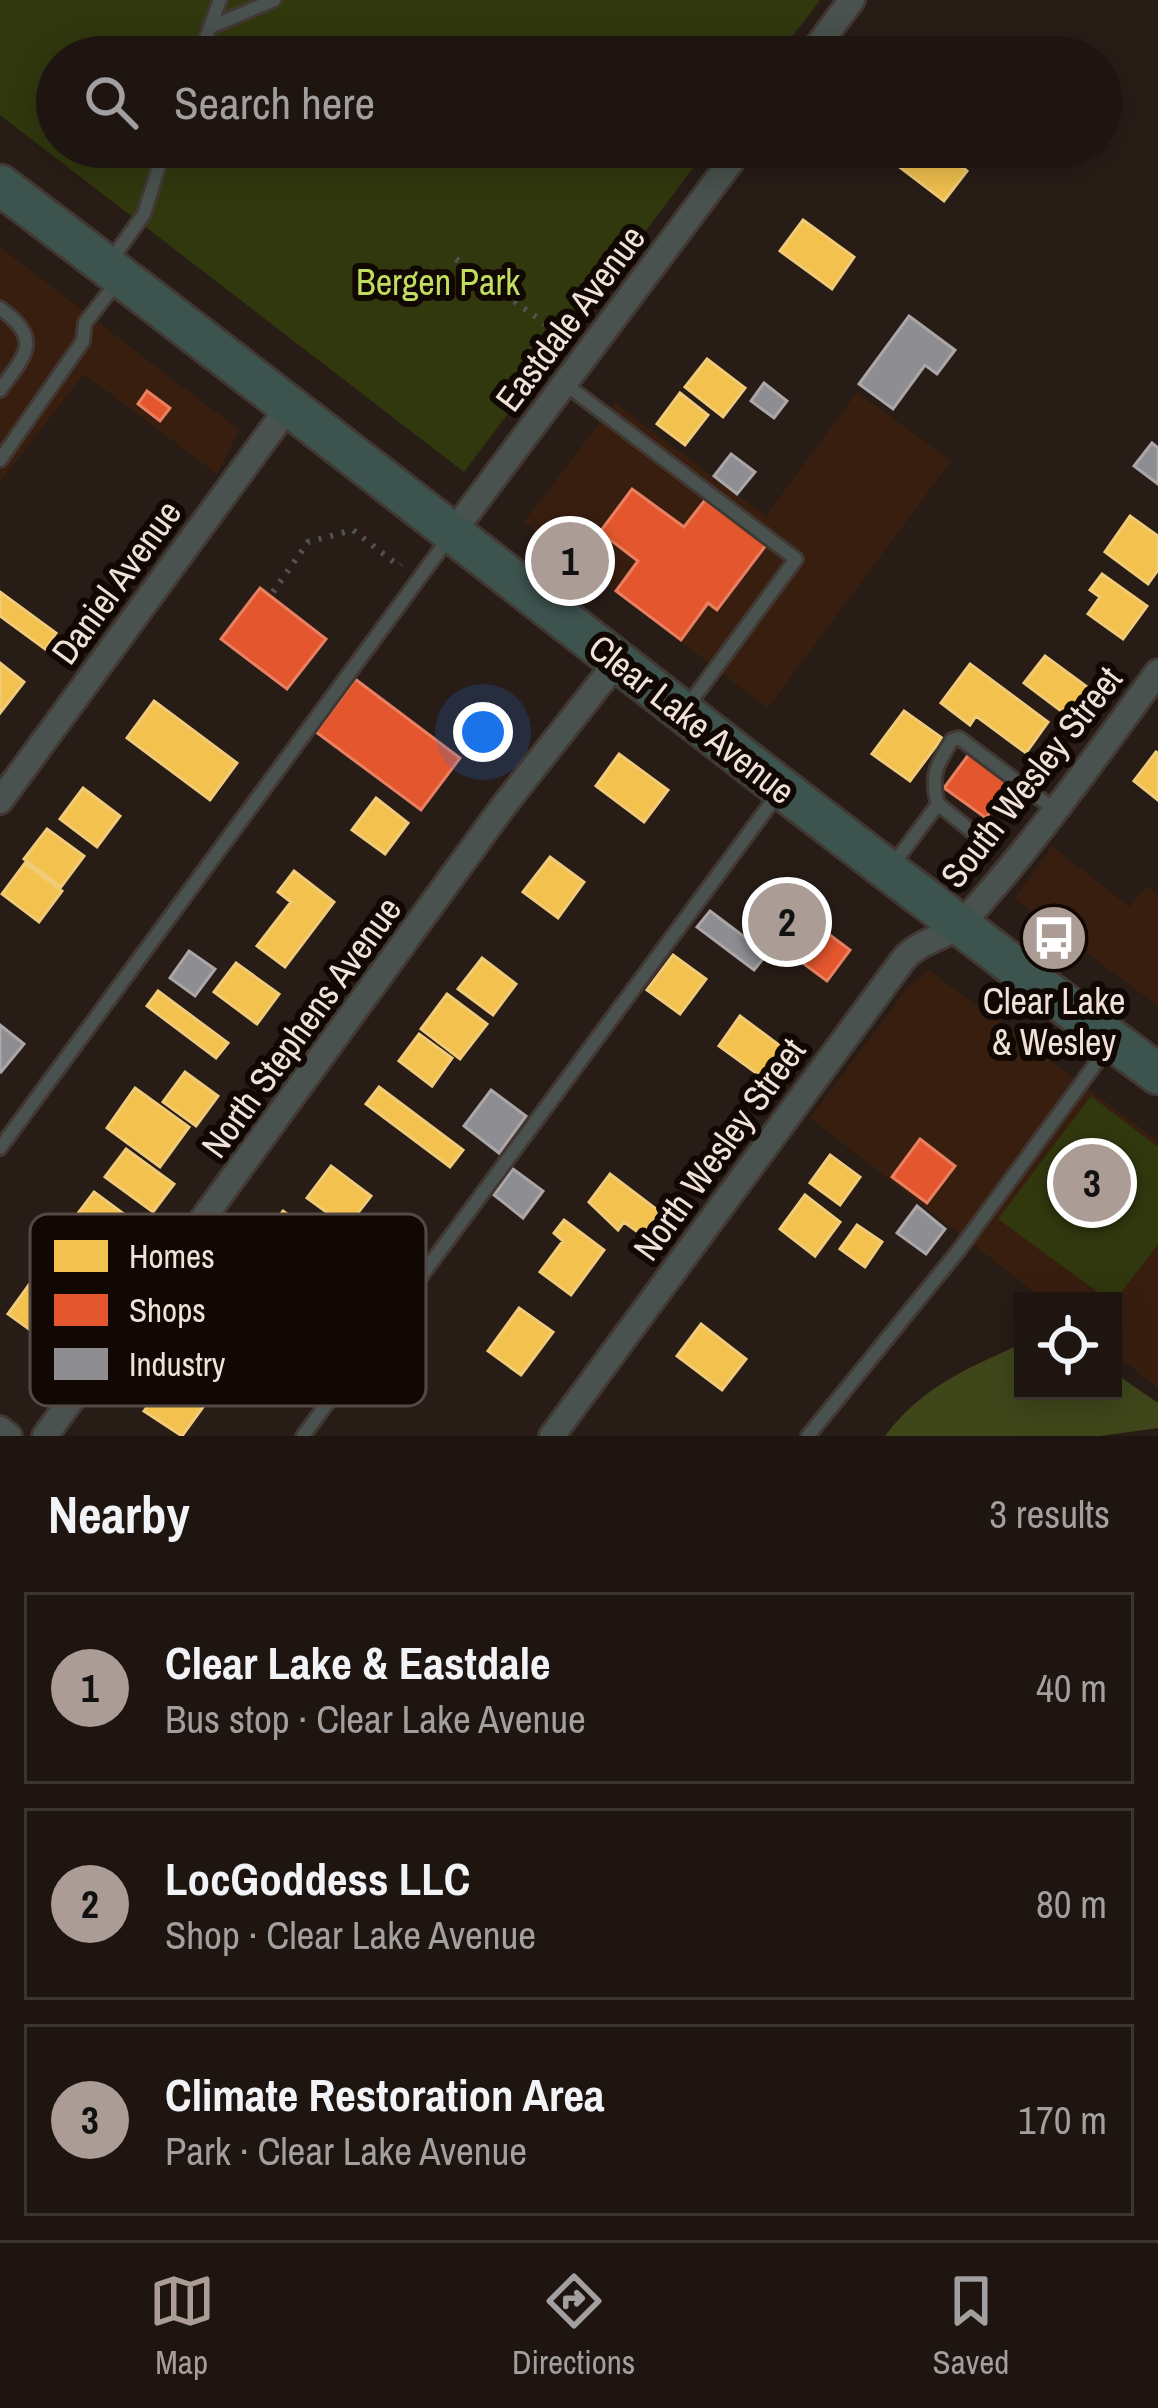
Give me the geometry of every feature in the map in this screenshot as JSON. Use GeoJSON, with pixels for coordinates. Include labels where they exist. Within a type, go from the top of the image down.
{"type":"FeatureCollection","features":[{"type":"Feature","properties":{"kind":"main road","name":"Clear Lake Avenue"},"geometry":{"type":"LineString","coordinates":[[0,185],[1158,1075]]}},
{"type":"Feature","properties":{"kind":"street"},"geometry":{"type":"LineString","coordinates":[[825,36],[852,0]]}},
{"type":"Feature","properties":{"kind":"street","name":"Eastdale Avenue"},"geometry":{"type":"LineString","coordinates":[[454,531],[726,168]]}},
{"type":"Feature","properties":{"kind":"street","name":"Daniel Avenue"},"geometry":{"type":"LineString","coordinates":[[0,801],[290,405]]}},
{"type":"Feature","properties":{"kind":"street","name":"North Stephens Avenue"},"geometry":{"type":"LineString","coordinates":[[207,1214],[502,808],[617,662]]}},
{"type":"Feature","properties":{"kind":"street","name":"South Wesley Street"},"geometry":{"type":"LineString","coordinates":[[960,926],[1158,672]]}},
{"type":"Feature","properties":{"kind":"street","name":"North Wesley Street"},"geometry":{"type":"LineString","coordinates":[[552,1436],[910,951],[960,926]]}},
{"type":"Feature","properties":{"kind":"street","name":"North Stephens Avenue"},"geometry":{"type":"LineString","coordinates":[[45,1436],[67,1406]]}},
{"type":"Feature","properties":{"kind":"street"},"geometry":{"type":"LineString","coordinates":[[0,1429],[9,1436]]}},
{"type":"Feature","properties":{"kind":"lane"},"geometry":{"type":"LineString","coordinates":[[208,36],[220,0]]}},
{"type":"Feature","properties":{"kind":"lane"},"geometry":{"type":"LineString","coordinates":[[213,26],[274,0]]}},
{"type":"Feature","properties":{"kind":"lane"},"geometry":{"type":"LineString","coordinates":[[0,460],[83,341],[86,323],[144,214],[158,168]]}},
{"type":"Feature","properties":{"kind":"lane"},"geometry":{"type":"LineString","coordinates":[[0,308],[18,322],[28,343],[26,355],[0,390]]}},
{"type":"Feature","properties":{"kind":"lane"},"geometry":{"type":"LineString","coordinates":[[565,384],[796,559],[683,713]]}},
{"type":"Feature","properties":{"kind":"lane"},"geometry":{"type":"LineString","coordinates":[[0,1148],[454,531]]}},
{"type":"Feature","properties":{"kind":"lane"},"geometry":{"type":"LineString","coordinates":[[984,842],[938,804],[931,780],[952,740],[959,738],[1054,810]]}},
{"type":"Feature","properties":{"kind":"lane"},"geometry":{"type":"LineString","coordinates":[[426,1269],[782,789]]}},
{"type":"Feature","properties":{"kind":"lane"},"geometry":{"type":"LineString","coordinates":[[889,871],[938,804]]}},
{"type":"Feature","properties":{"kind":"lane"},"geometry":{"type":"LineString","coordinates":[[808,1436],[959,1250],[1112,1041]]}},
{"type":"Feature","properties":{"kind":"lane"},"geometry":{"type":"LineString","coordinates":[[302,1436],[324,1406]]}},
{"type":"Feature","properties":{"kind":"path"},"geometry":{"type":"LineString","coordinates":[[456,259],[587,354]]}},
{"type":"Feature","properties":{"kind":"path"},"geometry":{"type":"LineString","coordinates":[[273,592],[308,542],[353,530],[399,566],[403,562]]}},
{"type":"Feature","properties":{"kind":"shaded area"},"geometry":{"type":"Polygon","coordinates":[[[0,247],[239,430],[217,474],[84,374],[0,482],[0,247]]]}},
{"type":"Feature","properties":{"kind":"shaded area"},"geometry":{"type":"Polygon","coordinates":[[[857,392],[951,461],[768,708],[524,522],[615,403],[766,516],[857,392]]]}},
{"type":"Feature","properties":{"kind":"shaded area"},"geometry":{"type":"Polygon","coordinates":[[[1052,846],[1130,907],[1147,886],[1158,896],[1158,1006],[1015,899],[1052,846]]]}},
{"type":"Feature","properties":{"kind":"shaded area"},"geometry":{"type":"Polygon","coordinates":[[[929,970],[1158,1141],[1158,1388],[1122,1360],[1122,1292],[1034,1292],[810,1118],[908,987],[929,970]]]}},
{"type":"Feature","properties":{"kind":"green space","name":"Bergen Park"},"geometry":{"type":"Polygon","coordinates":[[[0,0],[820,0],[793,36],[36,36],[36,143],[0,115],[0,0]]]}},
{"type":"Feature","properties":{"kind":"green space","name":"Bergen Park"},"geometry":{"type":"Polygon","coordinates":[[[69,168],[693,168],[464,472],[69,168]]]}},
{"type":"Feature","properties":{"kind":"green space"},"geometry":{"type":"Polygon","coordinates":[[[1091,1096],[1158,1147],[1158,1244],[1121,1292],[1098,1292],[998,1219],[1091,1096]]]}},
{"type":"Feature","properties":{"kind":"green space"},"geometry":{"type":"Polygon","coordinates":[[[1014,1347],[1014,1400],[1122,1400],[1122,1378],[1158,1403],[1158,1428],[1100,1436],[885,1436],[915,1404],[965,1370],[1014,1347]]]}},
{"type":"Feature","properties":{"kind":"building: Homes"},"geometry":{"type":"Polygon","coordinates":[[[901,168],[963,168],[967,171],[944,201],[901,168]]]}},
{"type":"Feature","properties":{"kind":"building: Homes"},"geometry":{"type":"Polygon","coordinates":[[[803,220],[854,257],[832,289],[780,251],[803,220]]]}},
{"type":"Feature","properties":{"kind":"building: Homes"},"geometry":{"type":"Polygon","coordinates":[[[707,359],[745,388],[723,417],[685,387],[707,359]]]}},
{"type":"Feature","properties":{"kind":"building: Homes"},"geometry":{"type":"Polygon","coordinates":[[[680,393],[708,415],[685,445],[657,424],[680,393]]]}},
{"type":"Feature","properties":{"kind":"building: Homes"},"geometry":{"type":"Polygon","coordinates":[[[1130,516],[1158,536],[1158,570],[1148,584],[1105,552],[1130,516]]]}},
{"type":"Feature","properties":{"kind":"building: Homes"},"geometry":{"type":"Polygon","coordinates":[[[1102,574],[1147,606],[1123,639],[1088,614],[1100,597],[1090,590],[1102,574]]]}},
{"type":"Feature","properties":{"kind":"building: Homes"},"geometry":{"type":"Polygon","coordinates":[[[0,592],[56,633],[45,649],[0,616],[0,592]]]}},
{"type":"Feature","properties":{"kind":"building: Homes"},"geometry":{"type":"Polygon","coordinates":[[[1045,656],[1094,692],[1073,720],[1024,683],[1045,656]]]}},
{"type":"Feature","properties":{"kind":"building: Homes"},"geometry":{"type":"Polygon","coordinates":[[[0,663],[24,682],[0,713],[0,663]]]}},
{"type":"Feature","properties":{"kind":"building: Homes"},"geometry":{"type":"Polygon","coordinates":[[[970,664],[1048,722],[1026,753],[976,716],[970,725],[941,703],[970,664]]]}},
{"type":"Feature","properties":{"kind":"building: Homes"},"geometry":{"type":"Polygon","coordinates":[[[154,701],[237,763],[210,800],[127,738],[154,701]]]}},
{"type":"Feature","properties":{"kind":"building: Homes"},"geometry":{"type":"Polygon","coordinates":[[[904,711],[942,738],[910,781],[872,754],[904,711]]]}},
{"type":"Feature","properties":{"kind":"building: Homes"},"geometry":{"type":"Polygon","coordinates":[[[1158,753],[1158,800],[1134,781],[1158,753]]]}},
{"type":"Feature","properties":{"kind":"building: Homes"},"geometry":{"type":"Polygon","coordinates":[[[619,754],[668,790],[644,822],[596,786],[619,754]]]}},
{"type":"Feature","properties":{"kind":"building: Homes"},"geometry":{"type":"Polygon","coordinates":[[[83,788],[120,816],[97,847],[60,819],[83,788]]]}},
{"type":"Feature","properties":{"kind":"building: Homes"},"geometry":{"type":"Polygon","coordinates":[[[376,798],[408,823],[385,854],[352,830],[376,798]]]}},
{"type":"Feature","properties":{"kind":"building: Homes"},"geometry":{"type":"Polygon","coordinates":[[[47,829],[84,856],[61,887],[24,859],[47,829]]]}},
{"type":"Feature","properties":{"kind":"building: Homes"},"geometry":{"type":"Polygon","coordinates":[[[550,857],[584,882],[558,918],[523,892],[550,857]]]}},
{"type":"Feature","properties":{"kind":"building: Homes"},"geometry":{"type":"Polygon","coordinates":[[[25,863],[62,891],[39,922],[2,894],[25,863]]]}},
{"type":"Feature","properties":{"kind":"building: Homes"},"geometry":{"type":"Polygon","coordinates":[[[294,871],[334,902],[285,967],[257,946],[291,902],[278,892],[294,871]]]}},
{"type":"Feature","properties":{"kind":"building: Homes"},"geometry":{"type":"Polygon","coordinates":[[[673,955],[706,979],[680,1014],[647,990],[673,955]]]}},
{"type":"Feature","properties":{"kind":"building: Homes"},"geometry":{"type":"Polygon","coordinates":[[[482,958],[516,984],[493,1015],[458,989],[482,958]]]}},
{"type":"Feature","properties":{"kind":"building: Homes"},"geometry":{"type":"Polygon","coordinates":[[[236,963],[279,994],[257,1024],[214,992],[236,963]]]}},
{"type":"Feature","properties":{"kind":"building: Homes"},"geometry":{"type":"Polygon","coordinates":[[[158,991],[228,1043],[216,1058],[147,1006],[158,991]]]}},
{"type":"Feature","properties":{"kind":"building: Homes"},"geometry":{"type":"Polygon","coordinates":[[[447,994],[487,1024],[460,1059],[421,1029],[447,994]]]}},
{"type":"Feature","properties":{"kind":"building: Homes"},"geometry":{"type":"Polygon","coordinates":[[[740,1016],[787,1051],[766,1080],[719,1046],[740,1016]]]}},
{"type":"Feature","properties":{"kind":"building: Homes"},"geometry":{"type":"Polygon","coordinates":[[[419,1034],[452,1058],[432,1086],[399,1061],[419,1034]]]}},
{"type":"Feature","properties":{"kind":"building: Homes"},"geometry":{"type":"Polygon","coordinates":[[[185,1072],[218,1096],[196,1126],[163,1102],[185,1072]]]}},
{"type":"Feature","properties":{"kind":"building: Homes"},"geometry":{"type":"Polygon","coordinates":[[[379,1087],[463,1150],[450,1167],[366,1104],[379,1087]]]}},
{"type":"Feature","properties":{"kind":"building: Homes"},"geometry":{"type":"Polygon","coordinates":[[[135,1088],[189,1127],[160,1167],[107,1128],[135,1088]]]}},
{"type":"Feature","properties":{"kind":"building: Homes"},"geometry":{"type":"Polygon","coordinates":[[[126,1149],[174,1184],[153,1212],[105,1177],[126,1149]]]}},
{"type":"Feature","properties":{"kind":"building: Homes"},"geometry":{"type":"Polygon","coordinates":[[[830,1155],[860,1177],[840,1205],[810,1183],[830,1155]]]}},
{"type":"Feature","properties":{"kind":"building: Homes"},"geometry":{"type":"Polygon","coordinates":[[[331,1166],[371,1196],[357,1214],[329,1214],[307,1198],[331,1166]]]}},
{"type":"Feature","properties":{"kind":"building: Homes"},"geometry":{"type":"Polygon","coordinates":[[[610,1174],[660,1212],[642,1235],[624,1222],[618,1230],[589,1202],[610,1174]]]}},
{"type":"Feature","properties":{"kind":"building: Homes"},"geometry":{"type":"Polygon","coordinates":[[[94,1192],[124,1214],[78,1214],[94,1192]]]}},
{"type":"Feature","properties":{"kind":"building: Homes"},"geometry":{"type":"Polygon","coordinates":[[[805,1195],[840,1222],[815,1256],[780,1229],[805,1195]]]}},
{"type":"Feature","properties":{"kind":"building: Homes"},"geometry":{"type":"Polygon","coordinates":[[[564,1220],[604,1250],[571,1295],[540,1272],[563,1241],[554,1233],[564,1220]]]}},
{"type":"Feature","properties":{"kind":"building: Homes"},"geometry":{"type":"Polygon","coordinates":[[[857,1225],[882,1242],[865,1267],[840,1249],[857,1225]]]}},
{"type":"Feature","properties":{"kind":"building: Homes"},"geometry":{"type":"Polygon","coordinates":[[[30,1283],[30,1330],[8,1314],[30,1283]]]}},
{"type":"Feature","properties":{"kind":"building: Homes"},"geometry":{"type":"Polygon","coordinates":[[[519,1308],[553,1332],[521,1375],[488,1351],[519,1308]]]}},
{"type":"Feature","properties":{"kind":"building: Homes"},"geometry":{"type":"Polygon","coordinates":[[[701,1324],[746,1359],[722,1390],[677,1356],[701,1324]]]}},
{"type":"Feature","properties":{"kind":"building: Homes"},"geometry":{"type":"Polygon","coordinates":[[[148,1406],[203,1407],[182,1436],[144,1411],[148,1406]]]}},
{"type":"Feature","properties":{"kind":"building: Shops"},"geometry":{"type":"Polygon","coordinates":[[[147,391],[170,408],[160,421],[138,404],[147,391]]]}},
{"type":"Feature","properties":{"kind":"building: Shops"},"geometry":{"type":"Polygon","coordinates":[[[632,489],[684,527],[705,500],[766,545],[717,610],[708,603],[681,640],[616,591],[638,561],[600,532],[632,489]]]}},
{"type":"Feature","properties":{"kind":"building: Shops"},"geometry":{"type":"Polygon","coordinates":[[[260,588],[326,639],[287,689],[221,639],[260,588]]]}},
{"type":"Feature","properties":{"kind":"building: Shops"},"geometry":{"type":"Polygon","coordinates":[[[355,679],[460,758],[421,810],[316,732],[355,679]]]}},
{"type":"Feature","properties":{"kind":"building: Shops"},"geometry":{"type":"Polygon","coordinates":[[[969,754],[1010,785],[986,818],[944,788],[969,754]]]}},
{"type":"Feature","properties":{"kind":"building: Shops"},"geometry":{"type":"Polygon","coordinates":[[[786,902],[850,950],[827,981],[762,933],[786,902]]]}},
{"type":"Feature","properties":{"kind":"building: Shops"},"geometry":{"type":"Polygon","coordinates":[[[920,1139],[955,1166],[927,1203],[892,1177],[920,1139]]]}},
{"type":"Feature","properties":{"kind":"building: Industry"},"geometry":{"type":"Polygon","coordinates":[[[909,316],[955,350],[937,374],[925,365],[893,409],[859,384],[909,316]]]}},
{"type":"Feature","properties":{"kind":"building: Industry"},"geometry":{"type":"Polygon","coordinates":[[[764,383],[787,401],[774,418],[751,401],[764,383]]]}},
{"type":"Feature","properties":{"kind":"building: Industry"},"geometry":{"type":"Polygon","coordinates":[[[1152,443],[1158,448],[1158,484],[1134,466],[1152,443]]]}},
{"type":"Feature","properties":{"kind":"building: Industry"},"geometry":{"type":"Polygon","coordinates":[[[731,454],[755,472],[737,494],[714,476],[731,454]]]}},
{"type":"Feature","properties":{"kind":"building: Industry"},"geometry":{"type":"Polygon","coordinates":[[[710,911],[767,954],[754,970],[697,927],[710,911]]]}},
{"type":"Feature","properties":{"kind":"building: Industry"},"geometry":{"type":"Polygon","coordinates":[[[189,951],[215,969],[195,996],[170,978],[189,951]]]}},
{"type":"Feature","properties":{"kind":"building: Industry"},"geometry":{"type":"Polygon","coordinates":[[[0,1025],[24,1044],[1,1072],[0,1071],[0,1025]]]}},
{"type":"Feature","properties":{"kind":"building: Industry"},"geometry":{"type":"Polygon","coordinates":[[[491,1090],[526,1116],[499,1153],[464,1126],[491,1090]]]}},
{"type":"Feature","properties":{"kind":"building: Industry"},"geometry":{"type":"Polygon","coordinates":[[[513,1169],[543,1191],[523,1218],[494,1195],[513,1169]]]}},
{"type":"Feature","properties":{"kind":"building: Industry"},"geometry":{"type":"Polygon","coordinates":[[[917,1206],[945,1229],[926,1254],[897,1233],[917,1206]]]}},
{"type":"Feature","properties":{"kind":"place","name":"Clear Lake & Eastdale"},"geometry":{"type":"Point","coordinates":[570,561]}},
{"type":"Feature","properties":{"kind":"place","name":"LocGoddess LLC"},"geometry":{"type":"Point","coordinates":[787,922]}},
{"type":"Feature","properties":{"kind":"place","name":"Clear Lake & Wesley"},"geometry":{"type":"Point","coordinates":[1054,938]}},
{"type":"Feature","properties":{"kind":"place","name":"Climate Restoration Area"},"geometry":{"type":"Point","coordinates":[1092,1183]}}]}
